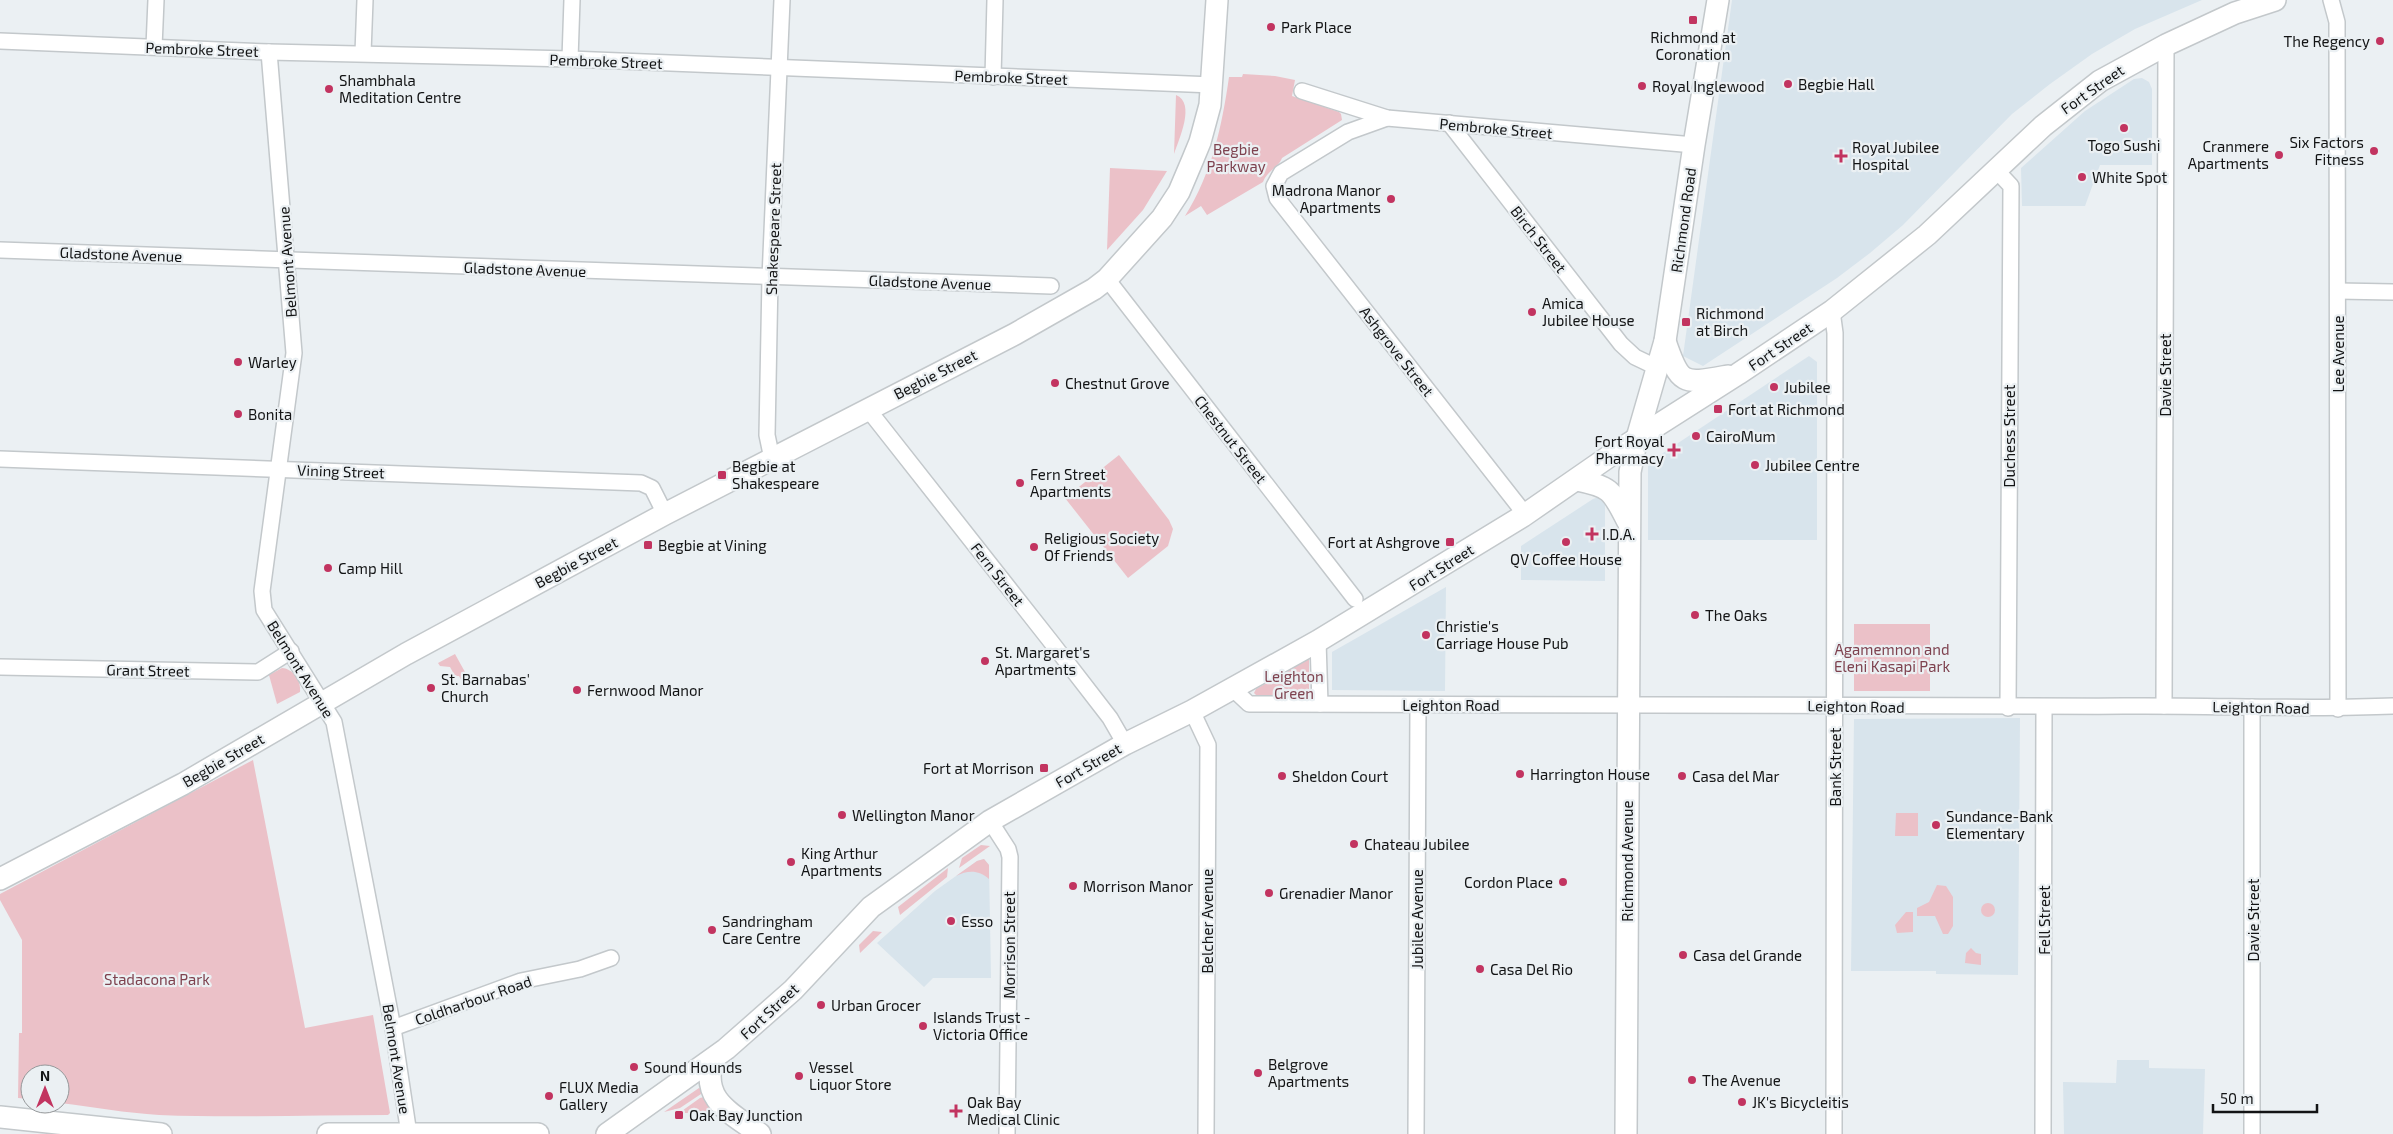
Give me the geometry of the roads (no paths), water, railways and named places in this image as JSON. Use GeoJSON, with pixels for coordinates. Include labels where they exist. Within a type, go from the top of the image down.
{"type":"FeatureCollection","features":[{"type":"Feature","properties":{"kind":"main road","name":"Begbie Street"},"geometry":{"type":"LineString","coordinates":[[0,879],[183,784],[406,654],[665,514],[867,408],[1015,334],[1094,289],[1107,279],[1146,237],[1179,192],[1200,142],[1213,85],[1217,0]]}},
{"type":"Feature","properties":{"kind":"main road","name":"Richmond Road"},"geometry":{"type":"LineString","coordinates":[[1637,438],[1665,341],[1718,0]]}},
{"type":"Feature","properties":{"kind":"main road","name":"Fort Street"},"geometry":{"type":"LineString","coordinates":[[607,1134],[744,1035],[793,990],[871,908],[990,821],[1125,744],[1192,711],[1318,641],[1525,514],[1637,438],[1832,311],[1927,235],[2043,126],[2085,92],[2130,62],[2235,14],[2275,0]]}},
{"type":"Feature","properties":{"kind":"main road"},"geometry":{"type":"LineString","coordinates":[[1665,341],[1673,366],[1680,377],[1690,381],[1738,374]]}},
{"type":"Feature","properties":{"kind":"main road","name":"Richmond Avenue"},"geometry":{"type":"LineString","coordinates":[[1626,1134],[1628,522],[1630,472],[1637,438]]}},
{"type":"Feature","properties":{"kind":"main road"},"geometry":{"type":"LineString","coordinates":[[1577,480],[1607,489],[1614,495],[1628,522]]}},
{"type":"Feature","properties":{"kind":"main road"},"geometry":{"type":"LineString","coordinates":[[713,1059],[708,1073],[711,1090],[716,1100],[760,1134]]}},
{"type":"Feature","properties":{"kind":"main road"},"geometry":{"type":"LineString","coordinates":[[0,1117],[130,1133],[161,1134]]}},
{"type":"Feature","properties":{"kind":"main road"},"geometry":{"type":"LineString","coordinates":[[328,1134],[538,1134]]}},
{"type":"Feature","properties":{"kind":"street"},"geometry":{"type":"LineString","coordinates":[[154,47],[156,0]]}},
{"type":"Feature","properties":{"kind":"street"},"geometry":{"type":"LineString","coordinates":[[364,53],[365,0]]}},
{"type":"Feature","properties":{"kind":"street"},"geometry":{"type":"LineString","coordinates":[[570,59],[572,0]]}},
{"type":"Feature","properties":{"kind":"street","name":"Shakespeare Street"},"geometry":{"type":"LineString","coordinates":[[772,459],[767,435],[770,278],[782,0]]}},
{"type":"Feature","properties":{"kind":"street"},"geometry":{"type":"LineString","coordinates":[[993,77],[995,0]]}},
{"type":"Feature","properties":{"kind":"street","name":"Lee Avenue"},"geometry":{"type":"LineString","coordinates":[[2332,0],[2337,22],[2338,709]]}},
{"type":"Feature","properties":{"kind":"street","name":"Pembroke Street"},"geometry":{"type":"LineString","coordinates":[[0,41],[269,52],[570,59],[1213,85]]}},
{"type":"Feature","properties":{"kind":"street","name":"Davie Street"},"geometry":{"type":"LineString","coordinates":[[2164,706],[2166,45]]}},
{"type":"Feature","properties":{"kind":"street","name":"Belmont Avenue"},"geometry":{"type":"LineString","coordinates":[[269,52],[288,261],[294,353],[262,591],[264,610],[334,722],[393,1028],[409,1134]]}},
{"type":"Feature","properties":{"kind":"street","name":"Pembroke Street"},"geometry":{"type":"LineString","coordinates":[[1302,91],[1387,118],[1694,145]]}},
{"type":"Feature","properties":{"kind":"street","name":"Ashgrove Street"},"geometry":{"type":"LineString","coordinates":[[1387,118],[1339,138],[1281,173],[1274,186],[1277,198],[1525,514]]}},
{"type":"Feature","properties":{"kind":"street","name":"Birch Street"},"geometry":{"type":"LineString","coordinates":[[1449,123],[1621,344],[1635,357],[1658,368]]}},
{"type":"Feature","properties":{"kind":"street","name":"Duchess Street"},"geometry":{"type":"LineString","coordinates":[[1996,170],[2011,186],[2008,708]]}},
{"type":"Feature","properties":{"kind":"street","name":"Gladstone Avenue"},"geometry":{"type":"LineString","coordinates":[[0,250],[770,278],[1051,286]]}},
{"type":"Feature","properties":{"kind":"street","name":"Chestnut Street"},"geometry":{"type":"LineString","coordinates":[[1107,279],[1356,599]]}},
{"type":"Feature","properties":{"kind":"street"},"geometry":{"type":"LineString","coordinates":[[2338,291],[2393,292]]}},
{"type":"Feature","properties":{"kind":"street","name":"Bank Street"},"geometry":{"type":"LineString","coordinates":[[1832,311],[1835,333],[1833,691],[1835,706],[1834,1134]]}},
{"type":"Feature","properties":{"kind":"street","name":"Fern Street"},"geometry":{"type":"LineString","coordinates":[[867,408],[1110,718],[1125,744]]}},
{"type":"Feature","properties":{"kind":"street","name":"Vining Street"},"geometry":{"type":"LineString","coordinates":[[0,459],[641,483],[652,488],[665,514]]}},
{"type":"Feature","properties":{"kind":"street"},"geometry":{"type":"LineString","coordinates":[[1318,641],[1320,704]]}},
{"type":"Feature","properties":{"kind":"street","name":"Grant Street"},"geometry":{"type":"LineString","coordinates":[[0,667],[258,672],[291,651]]}},
{"type":"Feature","properties":{"kind":"street","name":"Leighton Road"},"geometry":{"type":"LineString","coordinates":[[1233,689],[1249,704],[2008,708],[2164,706],[2338,709],[2393,706]]}},
{"type":"Feature","properties":{"kind":"street","name":"Jubilee Avenue"},"geometry":{"type":"LineString","coordinates":[[1416,1134],[1418,705]]}},
{"type":"Feature","properties":{"kind":"street","name":"Fell Street"},"geometry":{"type":"LineString","coordinates":[[2043,1134],[2044,707]]}},
{"type":"Feature","properties":{"kind":"street","name":"Davie Street"},"geometry":{"type":"LineString","coordinates":[[2252,707],[2252,1134]]}},
{"type":"Feature","properties":{"kind":"street","name":"Belcher Avenue"},"geometry":{"type":"LineString","coordinates":[[1192,711],[1208,745],[1206,1134]]}},
{"type":"Feature","properties":{"kind":"street","name":"Morrison Street"},"geometry":{"type":"LineString","coordinates":[[990,821],[1008,849],[1010,857],[1007,1134]]}},
{"type":"Feature","properties":{"kind":"street","name":"Coldharbour Road"},"geometry":{"type":"LineString","coordinates":[[393,1028],[522,981],[580,969],[611,958]]}},
{"type":"Feature","properties":{"kind":"place","name":"Richmond at Coronation"},"geometry":{"type":"Point","coordinates":[1693,20]}},
{"type":"Feature","properties":{"kind":"place","name":"Park Place"},"geometry":{"type":"Point","coordinates":[1271,27]}},
{"type":"Feature","properties":{"kind":"place","name":"The Regency"},"geometry":{"type":"Point","coordinates":[2380,41]}},
{"type":"Feature","properties":{"kind":"place","name":"Begbie Hall"},"geometry":{"type":"Point","coordinates":[1788,84]}},
{"type":"Feature","properties":{"kind":"place","name":"Royal Inglewood"},"geometry":{"type":"Point","coordinates":[1642,86]}},
{"type":"Feature","properties":{"kind":"place","name":"Shambhala Meditation Centre"},"geometry":{"type":"Point","coordinates":[329,89]}},
{"type":"Feature","properties":{"kind":"place","name":"Togo Sushi"},"geometry":{"type":"Point","coordinates":[2124,128]}},
{"type":"Feature","properties":{"kind":"place","name":"Six Factors Fitness"},"geometry":{"type":"Point","coordinates":[2374,151]}},
{"type":"Feature","properties":{"kind":"place","name":"Cranmere Apartments"},"geometry":{"type":"Point","coordinates":[2279,155]}},
{"type":"Feature","properties":{"kind":"place","name":"Royal Jubilee Hospital"},"geometry":{"type":"Point","coordinates":[1841,156]}},
{"type":"Feature","properties":{"kind":"place","name":"White Spot"},"geometry":{"type":"Point","coordinates":[2082,177]}},
{"type":"Feature","properties":{"kind":"place","name":"Madrona Manor Apartments"},"geometry":{"type":"Point","coordinates":[1391,199]}},
{"type":"Feature","properties":{"kind":"place","name":"Amica Jubilee House"},"geometry":{"type":"Point","coordinates":[1532,312]}},
{"type":"Feature","properties":{"kind":"place","name":"Richmond at Birch"},"geometry":{"type":"Point","coordinates":[1686,322]}},
{"type":"Feature","properties":{"kind":"place","name":"Warley"},"geometry":{"type":"Point","coordinates":[238,362]}},
{"type":"Feature","properties":{"kind":"place","name":"Chestnut Grove"},"geometry":{"type":"Point","coordinates":[1055,383]}},
{"type":"Feature","properties":{"kind":"place","name":"Jubilee"},"geometry":{"type":"Point","coordinates":[1774,387]}},
{"type":"Feature","properties":{"kind":"place","name":"Fort at Richmond"},"geometry":{"type":"Point","coordinates":[1718,409]}},
{"type":"Feature","properties":{"kind":"place","name":"Bonita"},"geometry":{"type":"Point","coordinates":[238,414]}},
{"type":"Feature","properties":{"kind":"place","name":"CairoMum"},"geometry":{"type":"Point","coordinates":[1696,436]}},
{"type":"Feature","properties":{"kind":"place","name":"Fort Royal Pharmacy"},"geometry":{"type":"Point","coordinates":[1674,450]}},
{"type":"Feature","properties":{"kind":"place","name":"Jubilee Centre"},"geometry":{"type":"Point","coordinates":[1755,465]}},
{"type":"Feature","properties":{"kind":"place","name":"Begbie at Shakespeare"},"geometry":{"type":"Point","coordinates":[722,475]}},
{"type":"Feature","properties":{"kind":"place","name":"Fern Street Apartments"},"geometry":{"type":"Point","coordinates":[1020,483]}},
{"type":"Feature","properties":{"kind":"place","name":"I.D.A."},"geometry":{"type":"Point","coordinates":[1592,534]}},
{"type":"Feature","properties":{"kind":"place","name":"Fort at Ashgrove"},"geometry":{"type":"Point","coordinates":[1450,542]}},
{"type":"Feature","properties":{"kind":"place","name":"QV Coffee House"},"geometry":{"type":"Point","coordinates":[1566,542]}},
{"type":"Feature","properties":{"kind":"place","name":"Begbie at Vining"},"geometry":{"type":"Point","coordinates":[648,545]}},
{"type":"Feature","properties":{"kind":"place","name":"Religious Society Of Friends"},"geometry":{"type":"Point","coordinates":[1034,547]}},
{"type":"Feature","properties":{"kind":"place","name":"Camp Hill"},"geometry":{"type":"Point","coordinates":[328,568]}},
{"type":"Feature","properties":{"kind":"place","name":"The Oaks"},"geometry":{"type":"Point","coordinates":[1695,615]}},
{"type":"Feature","properties":{"kind":"place","name":"Christie's Carriage House Pub"},"geometry":{"type":"Point","coordinates":[1426,635]}},
{"type":"Feature","properties":{"kind":"place","name":"St. Margaret's Apartments"},"geometry":{"type":"Point","coordinates":[985,661]}},
{"type":"Feature","properties":{"kind":"place","name":"St. Barnabas' Church"},"geometry":{"type":"Point","coordinates":[431,688]}},
{"type":"Feature","properties":{"kind":"place","name":"Fernwood Manor"},"geometry":{"type":"Point","coordinates":[577,690]}},
{"type":"Feature","properties":{"kind":"place","name":"Fort at Morrison"},"geometry":{"type":"Point","coordinates":[1044,768]}},
{"type":"Feature","properties":{"kind":"place","name":"Harrington House"},"geometry":{"type":"Point","coordinates":[1520,774]}},
{"type":"Feature","properties":{"kind":"place","name":"Sheldon Court"},"geometry":{"type":"Point","coordinates":[1282,776]}},
{"type":"Feature","properties":{"kind":"place","name":"Casa del Mar"},"geometry":{"type":"Point","coordinates":[1682,776]}},
{"type":"Feature","properties":{"kind":"place","name":"Wellington Manor"},"geometry":{"type":"Point","coordinates":[842,815]}},
{"type":"Feature","properties":{"kind":"place","name":"Sundance-Bank Elementary"},"geometry":{"type":"Point","coordinates":[1936,825]}},
{"type":"Feature","properties":{"kind":"place","name":"Chateau Jubilee"},"geometry":{"type":"Point","coordinates":[1354,844]}},
{"type":"Feature","properties":{"kind":"place","name":"King Arthur Apartments"},"geometry":{"type":"Point","coordinates":[791,862]}},
{"type":"Feature","properties":{"kind":"place","name":"Cordon Place"},"geometry":{"type":"Point","coordinates":[1563,882]}},
{"type":"Feature","properties":{"kind":"place","name":"Morrison Manor"},"geometry":{"type":"Point","coordinates":[1073,886]}},
{"type":"Feature","properties":{"kind":"place","name":"Grenadier Manor"},"geometry":{"type":"Point","coordinates":[1269,893]}},
{"type":"Feature","properties":{"kind":"place","name":"Esso"},"geometry":{"type":"Point","coordinates":[951,921]}},
{"type":"Feature","properties":{"kind":"place","name":"Sandringham Care Centre"},"geometry":{"type":"Point","coordinates":[712,930]}},
{"type":"Feature","properties":{"kind":"place","name":"Casa del Grande"},"geometry":{"type":"Point","coordinates":[1683,955]}},
{"type":"Feature","properties":{"kind":"place","name":"Casa Del Rio"},"geometry":{"type":"Point","coordinates":[1480,969]}},
{"type":"Feature","properties":{"kind":"place","name":"Urban Grocer"},"geometry":{"type":"Point","coordinates":[821,1005]}},
{"type":"Feature","properties":{"kind":"place","name":"Islands Trust - Victoria Office"},"geometry":{"type":"Point","coordinates":[923,1026]}},
{"type":"Feature","properties":{"kind":"place","name":"Sound Hounds"},"geometry":{"type":"Point","coordinates":[634,1067]}},
{"type":"Feature","properties":{"kind":"place","name":"Belgrove Apartments"},"geometry":{"type":"Point","coordinates":[1258,1073]}},
{"type":"Feature","properties":{"kind":"place","name":"Vessel Liquor Store"},"geometry":{"type":"Point","coordinates":[799,1076]}},
{"type":"Feature","properties":{"kind":"place","name":"The Avenue"},"geometry":{"type":"Point","coordinates":[1692,1080]}},
{"type":"Feature","properties":{"kind":"place","name":"FLUX Media Gallery"},"geometry":{"type":"Point","coordinates":[549,1096]}},
{"type":"Feature","properties":{"kind":"place","name":"JK's Bicycleitis"},"geometry":{"type":"Point","coordinates":[1742,1102]}},
{"type":"Feature","properties":{"kind":"place","name":"Oak Bay Medical Clinic"},"geometry":{"type":"Point","coordinates":[956,1111]}},
{"type":"Feature","properties":{"kind":"place","name":"Oak Bay Junction"},"geometry":{"type":"Point","coordinates":[679,1115]}},
{"type":"Feature","properties":{"kind":"park label","name":"Begbie Parkway"},"geometry":{"type":"Point","coordinates":[1236,158]}},
{"type":"Feature","properties":{"kind":"park label","name":"Agamemnon and Eleni Kasapi Park"},"geometry":{"type":"Point","coordinates":[1892,658]}},
{"type":"Feature","properties":{"kind":"park label","name":"Leighton Green"},"geometry":{"type":"Point","coordinates":[1294,684]}},
{"type":"Feature","properties":{"kind":"park label","name":"Stadacona Park"},"geometry":{"type":"Point","coordinates":[157,979]}}]}
